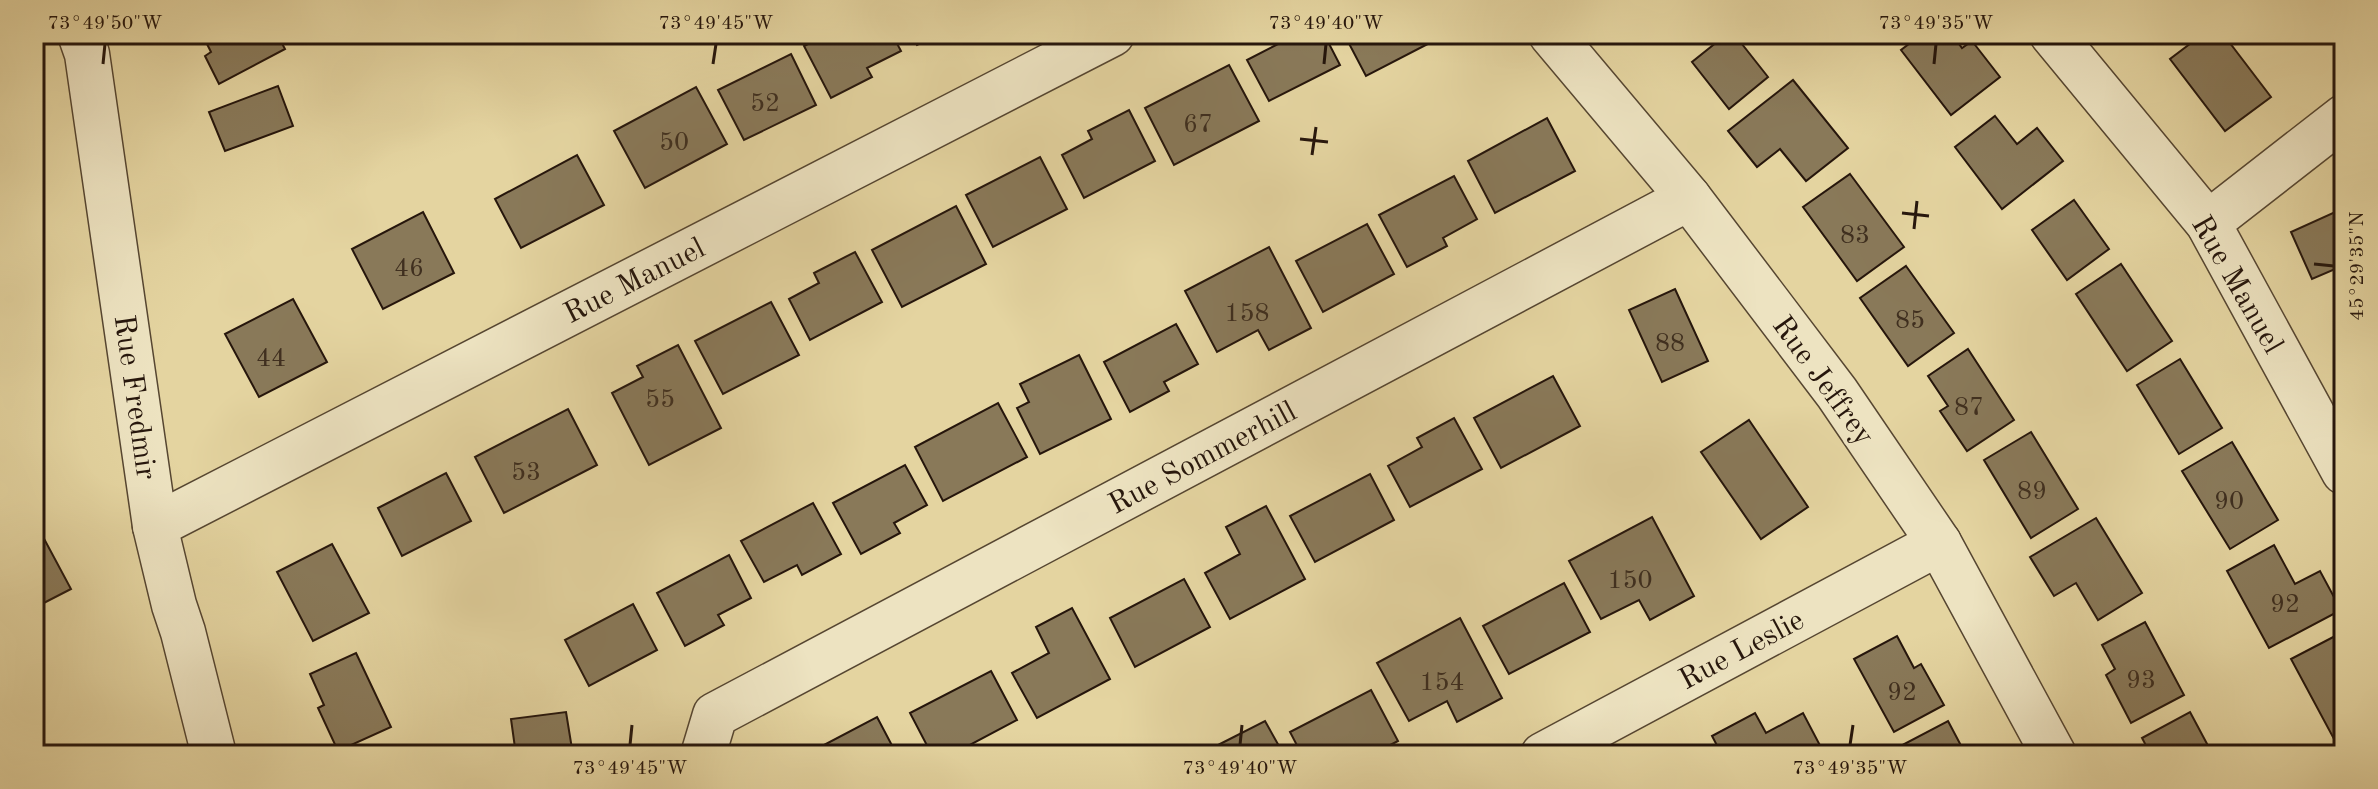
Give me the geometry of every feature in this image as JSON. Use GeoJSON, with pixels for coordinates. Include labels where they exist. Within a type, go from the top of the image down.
{"type":"FeatureCollection","features":[{"type":"Feature","properties":{"kind":"street","name":"Rue Fredmir"},"geometry":{"type":"LineString","coordinates":[[80,34],[89,69],[155,526],[214,755]]}},
{"type":"Feature","properties":{"kind":"street","name":"Rue Manuel"},"geometry":{"type":"LineString","coordinates":[[155,526],[1112,34]]}},
{"type":"Feature","properties":{"kind":"street","name":"Rue Jeffrey"},"geometry":{"type":"LineString","coordinates":[[1551,34],[1689,198],[1837,393],[1939,543],[2054,755]]}},
{"type":"Feature","properties":{"kind":"street","name":"Rue Manuel"},"geometry":{"type":"LineString","coordinates":[[2052,34],[2208,223],[2344,472]]}},
{"type":"Feature","properties":{"kind":"street"},"geometry":{"type":"LineString","coordinates":[[2208,223],[2344,117]]}},
{"type":"Feature","properties":{"kind":"street","name":"Rue Sommerhill"},"geometry":{"type":"LineString","coordinates":[[709,735],[1689,198]]}},
{"type":"Feature","properties":{"kind":"street","name":"Rue Leslie"},"geometry":{"type":"LineString","coordinates":[[1543,755],[1939,543]]}},
{"type":"Feature","properties":{"kind":"building"},"geometry":{"type":"Polygon","coordinates":[[[202,34],[277,34],[285,49],[219,84],[205,56],[211,52],[202,34]]]}},
{"type":"Feature","properties":{"kind":"building"},"geometry":{"type":"Polygon","coordinates":[[[828,34],[892,34],[901,51],[867,68],[872,77],[831,98],[804,46],[828,34]]]}},
{"type":"Feature","properties":{"kind":"building"},"geometry":{"type":"Polygon","coordinates":[[[911,34],[939,34],[917,45],[911,34]]]}},
{"type":"Feature","properties":{"kind":"building"},"geometry":{"type":"Polygon","coordinates":[[[1275,34],[1324,34],[1340,65],[1269,101],[1247,60],[1278,44],[1275,34]]]}},
{"type":"Feature","properties":{"kind":"building"},"geometry":{"type":"Polygon","coordinates":[[[1344,34],[1447,34],[1366,76],[1344,34]]]}},
{"type":"Feature","properties":{"kind":"building"},"geometry":{"type":"Polygon","coordinates":[[[1727,34],[1734,34],[1768,77],[1729,109],[1692,62],[1727,34]]]}},
{"type":"Feature","properties":{"kind":"building"},"geometry":{"type":"Polygon","coordinates":[[[1922,34],[1952,34],[1962,48],[1972,41],[2000,77],[1951,115],[1901,50],[1922,34]]]}},
{"type":"Feature","properties":{"kind":"building"},"geometry":{"type":"Polygon","coordinates":[[[2203,34],[2223,34],[2271,97],[2225,131],[2170,59],[2203,34]]]}},
{"type":"Feature","properties":{"kind":"building"},"geometry":{"type":"Polygon","coordinates":[[[791,54],[816,105],[744,140],[718,90],[791,54]]]}},
{"type":"Feature","properties":{"kind":"building"},"geometry":{"type":"Polygon","coordinates":[[[1229,65],[1259,121],[1174,165],[1145,108],[1229,65]]]}},
{"type":"Feature","properties":{"kind":"building"},"geometry":{"type":"Polygon","coordinates":[[[1793,80],[1848,148],[1806,181],[1780,149],[1757,167],[1728,131],[1793,80]]]}},
{"type":"Feature","properties":{"kind":"building"},"geometry":{"type":"Polygon","coordinates":[[[278,86],[293,126],[225,151],[209,112],[278,86]]]}},
{"type":"Feature","properties":{"kind":"building"},"geometry":{"type":"Polygon","coordinates":[[[696,87],[727,144],[645,188],[614,131],[696,87]]]}},
{"type":"Feature","properties":{"kind":"building"},"geometry":{"type":"Polygon","coordinates":[[[1129,110],[1155,161],[1084,198],[1062,155],[1092,139],[1088,131],[1129,110]]]}},
{"type":"Feature","properties":{"kind":"building"},"geometry":{"type":"Polygon","coordinates":[[[1995,116],[2017,144],[2037,128],[2063,161],[2002,209],[1955,147],[1995,116]]]}},
{"type":"Feature","properties":{"kind":"building"},"geometry":{"type":"Polygon","coordinates":[[[1547,118],[1575,171],[1495,213],[1468,161],[1547,118]]]}},
{"type":"Feature","properties":{"kind":"building"},"geometry":{"type":"Polygon","coordinates":[[[577,155],[604,205],[521,248],[495,199],[577,155]]]}},
{"type":"Feature","properties":{"kind":"building"},"geometry":{"type":"Polygon","coordinates":[[[1040,157],[1067,209],[993,247],[966,195],[1040,157]]]}},
{"type":"Feature","properties":{"kind":"building"},"geometry":{"type":"Polygon","coordinates":[[[1850,174],[1904,247],[1857,281],[1803,207],[1850,174]]]}},
{"type":"Feature","properties":{"kind":"building"},"geometry":{"type":"Polygon","coordinates":[[[1454,176],[1477,219],[1443,238],[1447,246],[1407,267],[1379,215],[1454,176]]]}},
{"type":"Feature","properties":{"kind":"building"},"geometry":{"type":"Polygon","coordinates":[[[2074,200],[2109,249],[2067,280],[2032,230],[2074,200]]]}},
{"type":"Feature","properties":{"kind":"building"},"geometry":{"type":"Polygon","coordinates":[[[956,206],[986,264],[902,307],[872,250],[956,206]]]}},
{"type":"Feature","properties":{"kind":"building"},"geometry":{"type":"Polygon","coordinates":[[[2344,208],[2344,290],[2335,269],[2312,279],[2291,232],[2344,208]]]}},
{"type":"Feature","properties":{"kind":"building"},"geometry":{"type":"Polygon","coordinates":[[[423,212],[454,273],[383,309],[352,249],[423,212]]]}},
{"type":"Feature","properties":{"kind":"building"},"geometry":{"type":"Polygon","coordinates":[[[34,219],[41,219],[34,336],[34,219]]]}},
{"type":"Feature","properties":{"kind":"building"},"geometry":{"type":"Polygon","coordinates":[[[1367,224],[1394,274],[1323,312],[1296,261],[1367,224]]]}},
{"type":"Feature","properties":{"kind":"building"},"geometry":{"type":"Polygon","coordinates":[[[1269,247],[1311,328],[1269,350],[1258,330],[1217,352],[1185,291],[1269,247]]]}},
{"type":"Feature","properties":{"kind":"building"},"geometry":{"type":"Polygon","coordinates":[[[855,252],[882,302],[810,340],[789,299],[819,283],[814,273],[855,252]]]}},
{"type":"Feature","properties":{"kind":"building"},"geometry":{"type":"Polygon","coordinates":[[[2121,264],[2172,341],[2127,371],[2076,294],[2121,264]]]}},
{"type":"Feature","properties":{"kind":"building"},"geometry":{"type":"Polygon","coordinates":[[[1906,266],[1954,333],[1908,366],[1860,298],[1906,266]]]}},
{"type":"Feature","properties":{"kind":"building"},"geometry":{"type":"Polygon","coordinates":[[[1675,289],[1708,361],[1662,382],[1629,310],[1675,289]]]}},
{"type":"Feature","properties":{"kind":"building"},"geometry":{"type":"Polygon","coordinates":[[[293,299],[327,362],[259,397],[225,334],[293,299]]]}},
{"type":"Feature","properties":{"kind":"building"},"geometry":{"type":"Polygon","coordinates":[[[771,302],[799,355],[723,394],[695,341],[771,302]]]}},
{"type":"Feature","properties":{"kind":"building"},"geometry":{"type":"Polygon","coordinates":[[[1176,324],[1198,364],[1164,382],[1169,391],[1130,412],[1104,362],[1176,324]]]}},
{"type":"Feature","properties":{"kind":"building"},"geometry":{"type":"Polygon","coordinates":[[[678,345],[721,428],[649,465],[612,393],[643,377],[637,366],[678,345]]]}},
{"type":"Feature","properties":{"kind":"building"},"geometry":{"type":"Polygon","coordinates":[[[1968,349],[2014,420],[1967,451],[1940,411],[1948,406],[1928,376],[1968,349]]]}},
{"type":"Feature","properties":{"kind":"building"},"geometry":{"type":"Polygon","coordinates":[[[1079,355],[1111,419],[1040,454],[1017,408],[1029,402],[1020,384],[1079,355]]]}},
{"type":"Feature","properties":{"kind":"building"},"geometry":{"type":"Polygon","coordinates":[[[2180,359],[2222,428],[2179,454],[2137,385],[2180,359]]]}},
{"type":"Feature","properties":{"kind":"building"},"geometry":{"type":"Polygon","coordinates":[[[1553,376],[1580,426],[1501,468],[1474,418],[1553,376]]]}},
{"type":"Feature","properties":{"kind":"building"},"geometry":{"type":"Polygon","coordinates":[[[998,403],[1027,457],[943,501],[915,447],[998,403]]]}},
{"type":"Feature","properties":{"kind":"building"},"geometry":{"type":"Polygon","coordinates":[[[568,409],[597,465],[504,513],[475,457],[568,409]]]}},
{"type":"Feature","properties":{"kind":"building"},"geometry":{"type":"Polygon","coordinates":[[[1454,418],[1482,469],[1410,507],[1388,466],[1422,447],[1417,438],[1454,418]]]}},
{"type":"Feature","properties":{"kind":"building"},"geometry":{"type":"Polygon","coordinates":[[[1749,420],[1808,507],[1761,539],[1701,452],[1749,420]]]}},
{"type":"Feature","properties":{"kind":"building"},"geometry":{"type":"Polygon","coordinates":[[[2031,432],[2078,509],[2031,538],[1984,460],[2031,432]]]}},
{"type":"Feature","properties":{"kind":"building"},"geometry":{"type":"Polygon","coordinates":[[[2232,442],[2278,520],[2230,549],[2182,471],[2232,442]]]}},
{"type":"Feature","properties":{"kind":"building"},"geometry":{"type":"Polygon","coordinates":[[[905,465],[927,505],[894,523],[900,533],[861,554],[833,503],[905,465]]]}},
{"type":"Feature","properties":{"kind":"building"},"geometry":{"type":"Polygon","coordinates":[[[446,473],[471,521],[402,556],[378,508],[446,473]]]}},
{"type":"Feature","properties":{"kind":"building"},"geometry":{"type":"Polygon","coordinates":[[[1370,474],[1394,520],[1315,562],[1290,516],[1370,474]]]}},
{"type":"Feature","properties":{"kind":"building"},"geometry":{"type":"Polygon","coordinates":[[[813,503],[841,554],[802,575],[797,565],[764,582],[741,541],[813,503]]]}},
{"type":"Feature","properties":{"kind":"building"},"geometry":{"type":"Polygon","coordinates":[[[1266,506],[1305,579],[1230,619],[1205,573],[1240,554],[1226,527],[1266,506]]]}},
{"type":"Feature","properties":{"kind":"building"},"geometry":{"type":"Polygon","coordinates":[[[1652,517],[1694,596],[1650,620],[1639,600],[1601,619],[1569,561],[1652,517]]]}},
{"type":"Feature","properties":{"kind":"building"},"geometry":{"type":"Polygon","coordinates":[[[2096,518],[2142,593],[2098,620],[2076,583],[2054,596],[2030,557],[2096,518]]]}},
{"type":"Feature","properties":{"kind":"building"},"geometry":{"type":"Polygon","coordinates":[[[34,520],[71,589],[34,608],[34,520]]]}},
{"type":"Feature","properties":{"kind":"building"},"geometry":{"type":"Polygon","coordinates":[[[332,544],[369,613],[313,641],[277,572],[332,544]]]}},
{"type":"Feature","properties":{"kind":"building"},"geometry":{"type":"Polygon","coordinates":[[[2274,545],[2295,584],[2320,571],[2341,610],[2269,648],[2227,571],[2274,545]]]}},
{"type":"Feature","properties":{"kind":"building"},"geometry":{"type":"Polygon","coordinates":[[[729,555],[751,598],[718,615],[724,625],[685,646],[657,593],[729,555]]]}},
{"type":"Feature","properties":{"kind":"building"},"geometry":{"type":"Polygon","coordinates":[[[1184,579],[1210,627],[1135,667],[1110,618],[1184,579]]]}},
{"type":"Feature","properties":{"kind":"building"},"geometry":{"type":"Polygon","coordinates":[[[1564,583],[1590,632],[1509,674],[1483,626],[1564,583]]]}},
{"type":"Feature","properties":{"kind":"building"},"geometry":{"type":"Polygon","coordinates":[[[633,604],[657,650],[589,686],[565,640],[633,604]]]}},
{"type":"Feature","properties":{"kind":"building"},"geometry":{"type":"Polygon","coordinates":[[[1072,608],[1110,679],[1037,718],[1012,673],[1049,653],[1036,627],[1072,608]]]}},
{"type":"Feature","properties":{"kind":"building"},"geometry":{"type":"Polygon","coordinates":[[[1460,618],[1502,698],[1457,722],[1447,701],[1409,721],[1377,663],[1460,618]]]}},
{"type":"Feature","properties":{"kind":"building"},"geometry":{"type":"Polygon","coordinates":[[[2145,622],[2184,695],[2131,723],[2106,675],[2115,669],[2102,645],[2145,622]]]}},
{"type":"Feature","properties":{"kind":"building"},"geometry":{"type":"Polygon","coordinates":[[[2341,633],[2344,640],[2344,734],[2334,739],[2291,659],[2341,633]]]}},
{"type":"Feature","properties":{"kind":"building"},"geometry":{"type":"Polygon","coordinates":[[[1897,636],[1914,668],[1921,664],[1944,705],[1894,732],[1854,659],[1897,636]]]}},
{"type":"Feature","properties":{"kind":"building"},"geometry":{"type":"Polygon","coordinates":[[[356,653],[391,727],[338,751],[318,708],[324,705],[310,674],[356,653]]]}},
{"type":"Feature","properties":{"kind":"building"},"geometry":{"type":"Polygon","coordinates":[[[991,671],[1017,720],[951,755],[932,755],[910,713],[991,671]]]}},
{"type":"Feature","properties":{"kind":"building"},"geometry":{"type":"Polygon","coordinates":[[[1371,690],[1398,741],[1371,755],[1302,755],[1290,732],[1371,690]]]}},
{"type":"Feature","properties":{"kind":"building"},"geometry":{"type":"Polygon","coordinates":[[[566,712],[573,755],[516,755],[511,719],[566,712]]]}},
{"type":"Feature","properties":{"kind":"building"},"geometry":{"type":"Polygon","coordinates":[[[2190,712],[2213,755],[2151,755],[2142,738],[2190,712]]]}},
{"type":"Feature","properties":{"kind":"building"},"geometry":{"type":"Polygon","coordinates":[[[1755,713],[1766,733],[1803,713],[1825,755],[1722,755],[1712,736],[1755,713]]]}},
{"type":"Feature","properties":{"kind":"building"},"geometry":{"type":"Polygon","coordinates":[[[877,717],[897,755],[805,755],[877,717]]]}},
{"type":"Feature","properties":{"kind":"building"},"geometry":{"type":"Polygon","coordinates":[[[1265,721],[1284,755],[1200,755],[1220,744],[1265,721]]]}},
{"type":"Feature","properties":{"kind":"building"},"geometry":{"type":"Polygon","coordinates":[[[1948,721],[1966,755],[1893,755],[1891,751],[1948,721]]]}}]}
